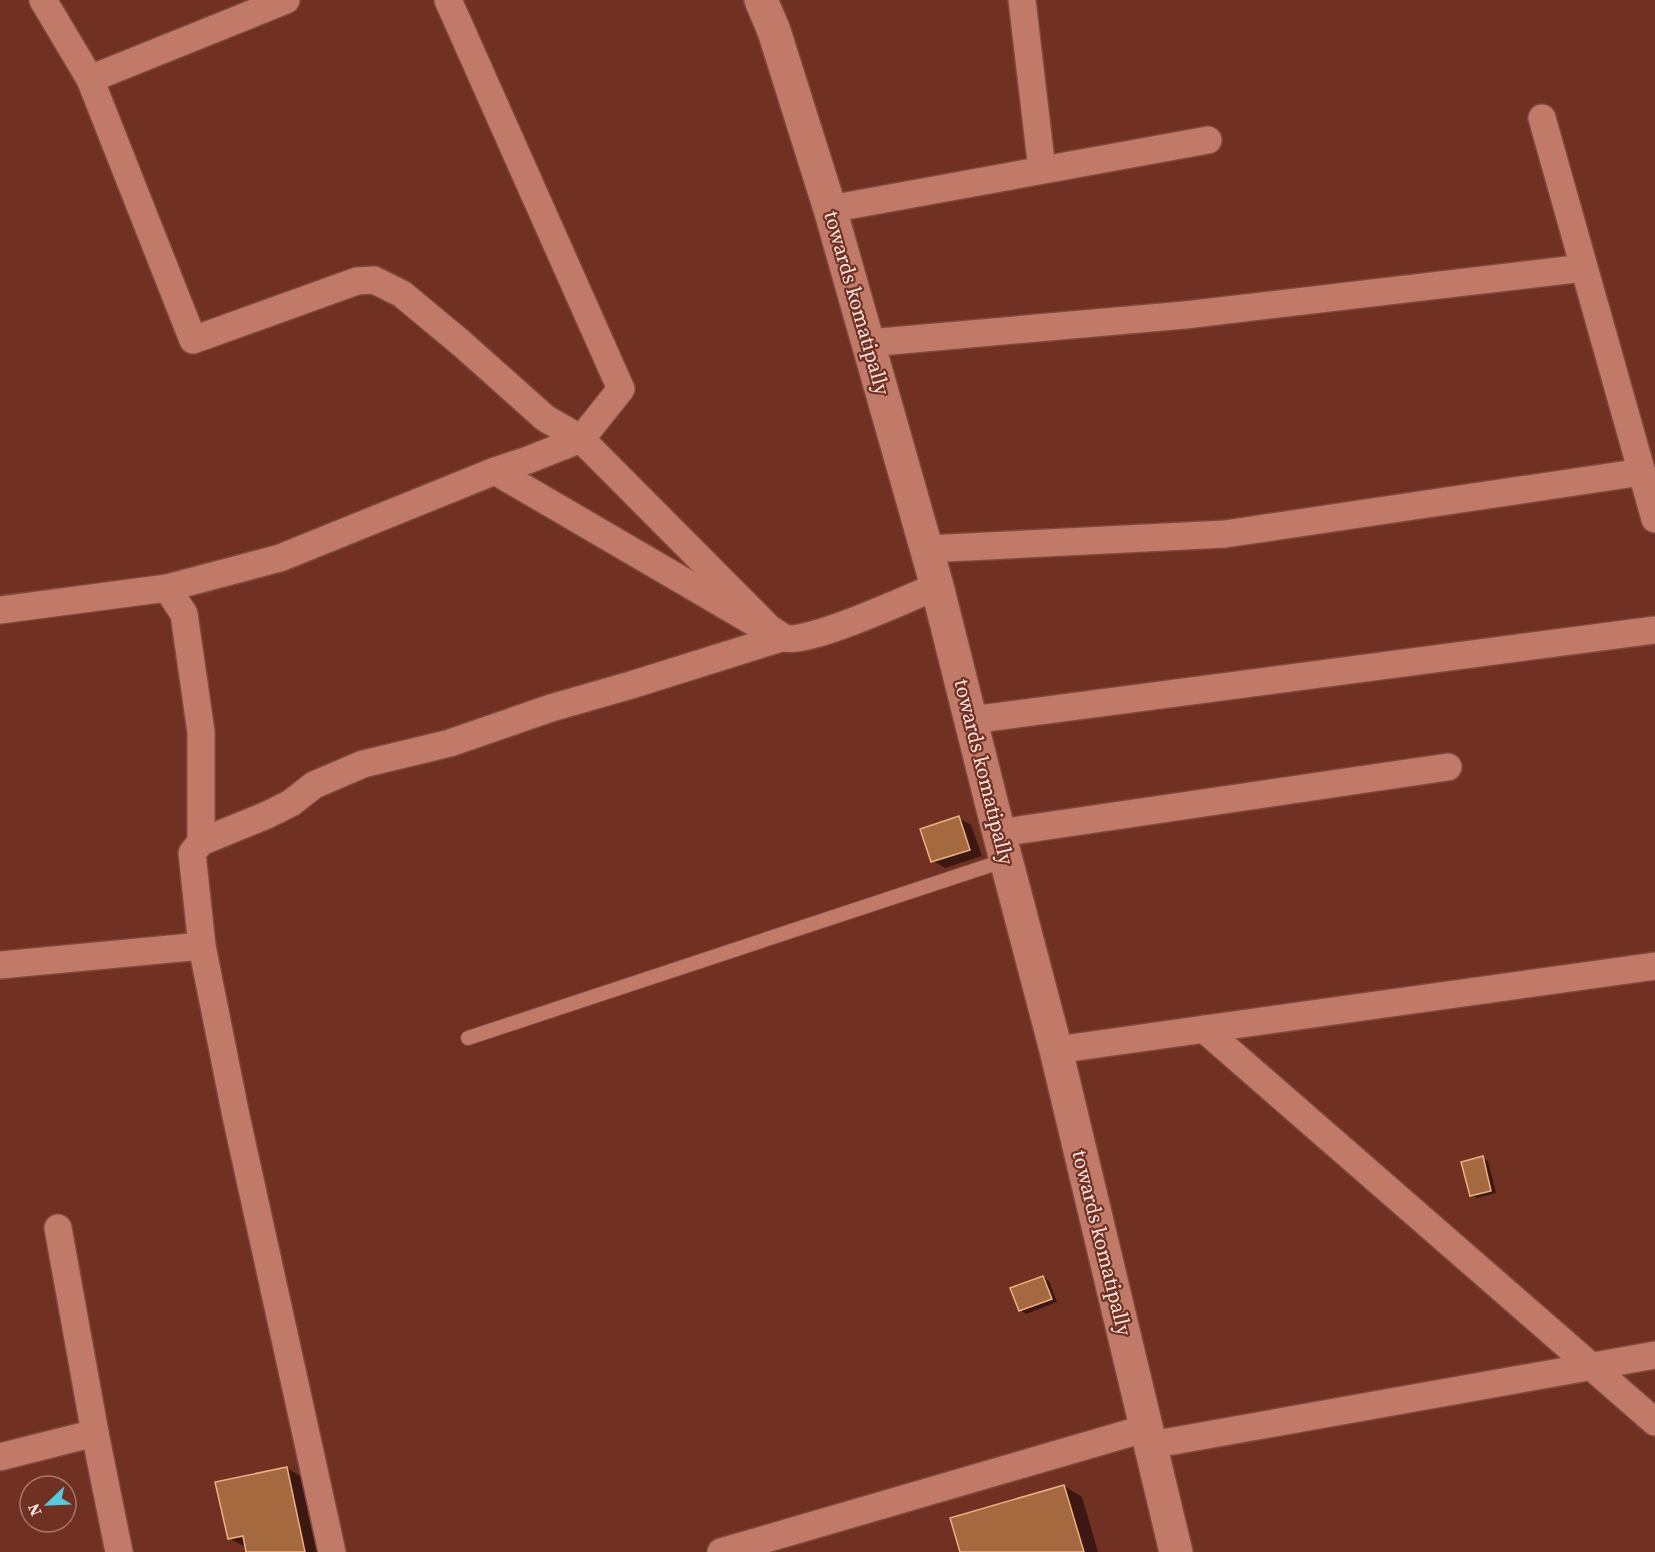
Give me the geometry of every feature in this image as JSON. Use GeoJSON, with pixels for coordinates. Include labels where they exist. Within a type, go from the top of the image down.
{"type":"FeatureCollection","features":[{"type":"Feature","properties":{"kind":"street"},"geometry":{"type":"LineString","coordinates":[[43,0],[90,79],[193,340],[357,281],[374,280],[402,294],[545,418],[581,439],[769,628],[785,638],[799,639],[824,632],[937,586]]}},
{"type":"Feature","properties":{"kind":"street"},"geometry":{"type":"LineString","coordinates":[[90,79],[286,0]]}},
{"type":"Feature","properties":{"kind":"street"},"geometry":{"type":"LineString","coordinates":[[0,610],[167,588],[280,558],[495,471],[581,439],[621,389],[448,0]]}},
{"type":"Feature","properties":{"kind":"street","name":"towards komatipally"},"geometry":{"type":"LineString","coordinates":[[761,0],[774,31],[830,209],[937,586],[1056,1050],[1176,1552]]}},
{"type":"Feature","properties":{"kind":"street"},"geometry":{"type":"LineString","coordinates":[[1022,0],[1042,170]]}},
{"type":"Feature","properties":{"kind":"street"},"geometry":{"type":"LineString","coordinates":[[1542,118],[1655,519]]}},
{"type":"Feature","properties":{"kind":"street"},"geometry":{"type":"LineString","coordinates":[[830,209],[1208,140]]}},
{"type":"Feature","properties":{"kind":"street"},"geometry":{"type":"LineString","coordinates":[[868,343],[1185,315],[1584,268]]}},
{"type":"Feature","properties":{"kind":"street"},"geometry":{"type":"LineString","coordinates":[[332,1552],[236,1116],[202,946],[192,853],[201,842],[267,815],[291,803],[314,784],[363,764],[450,743],[551,708],[781,638],[495,471]]}},
{"type":"Feature","properties":{"kind":"street"},"geometry":{"type":"LineString","coordinates":[[927,549],[1225,534],[1642,472]]}},
{"type":"Feature","properties":{"kind":"street"},"geometry":{"type":"LineString","coordinates":[[167,588],[184,614],[201,732],[201,842]]}},
{"type":"Feature","properties":{"kind":"street"},"geometry":{"type":"LineString","coordinates":[[971,720],[1655,630]]}},
{"type":"Feature","properties":{"kind":"street"},"geometry":{"type":"LineString","coordinates":[[1002,846],[1448,767]]}},
{"type":"Feature","properties":{"kind":"street"},"geometry":{"type":"LineString","coordinates":[[0,965],[202,946]]}},
{"type":"Feature","properties":{"kind":"street"},"geometry":{"type":"LineString","coordinates":[[1056,1050],[1655,966]]}},
{"type":"Feature","properties":{"kind":"street"},"geometry":{"type":"LineString","coordinates":[[1204,1029],[1655,1422]]}},
{"type":"Feature","properties":{"kind":"street"},"geometry":{"type":"LineString","coordinates":[[58,1228],[118,1552]]}},
{"type":"Feature","properties":{"kind":"street"},"geometry":{"type":"LineString","coordinates":[[721,1552],[1149,1436],[1592,1367],[1655,1355]]}},
{"type":"Feature","properties":{"kind":"street"},"geometry":{"type":"LineString","coordinates":[[0,1457],[95,1433]]}},
{"type":"Feature","properties":{"kind":"lane"},"geometry":{"type":"LineString","coordinates":[[468,1038],[1002,846]]}},
{"type":"Feature","properties":{"kind":"building"},"geometry":{"type":"Polygon","coordinates":[[[959,816],[970,850],[931,862],[920,829],[959,816]]]}},
{"type":"Feature","properties":{"kind":"building"},"geometry":{"type":"Polygon","coordinates":[[[1483,1156],[1491,1191],[1470,1196],[1461,1162],[1483,1156]]]}},
{"type":"Feature","properties":{"kind":"building"},"geometry":{"type":"Polygon","coordinates":[[[1043,1276],[1052,1299],[1019,1311],[1010,1288],[1043,1276]]]}},
{"type":"Feature","properties":{"kind":"building"},"geometry":{"type":"Polygon","coordinates":[[[287,1467],[305,1552],[246,1552],[243,1536],[228,1539],[215,1482],[287,1467]]]}},
{"type":"Feature","properties":{"kind":"building"},"geometry":{"type":"Polygon","coordinates":[[[1064,1485],[1084,1552],[960,1552],[950,1518],[1064,1485]]]}}]}
